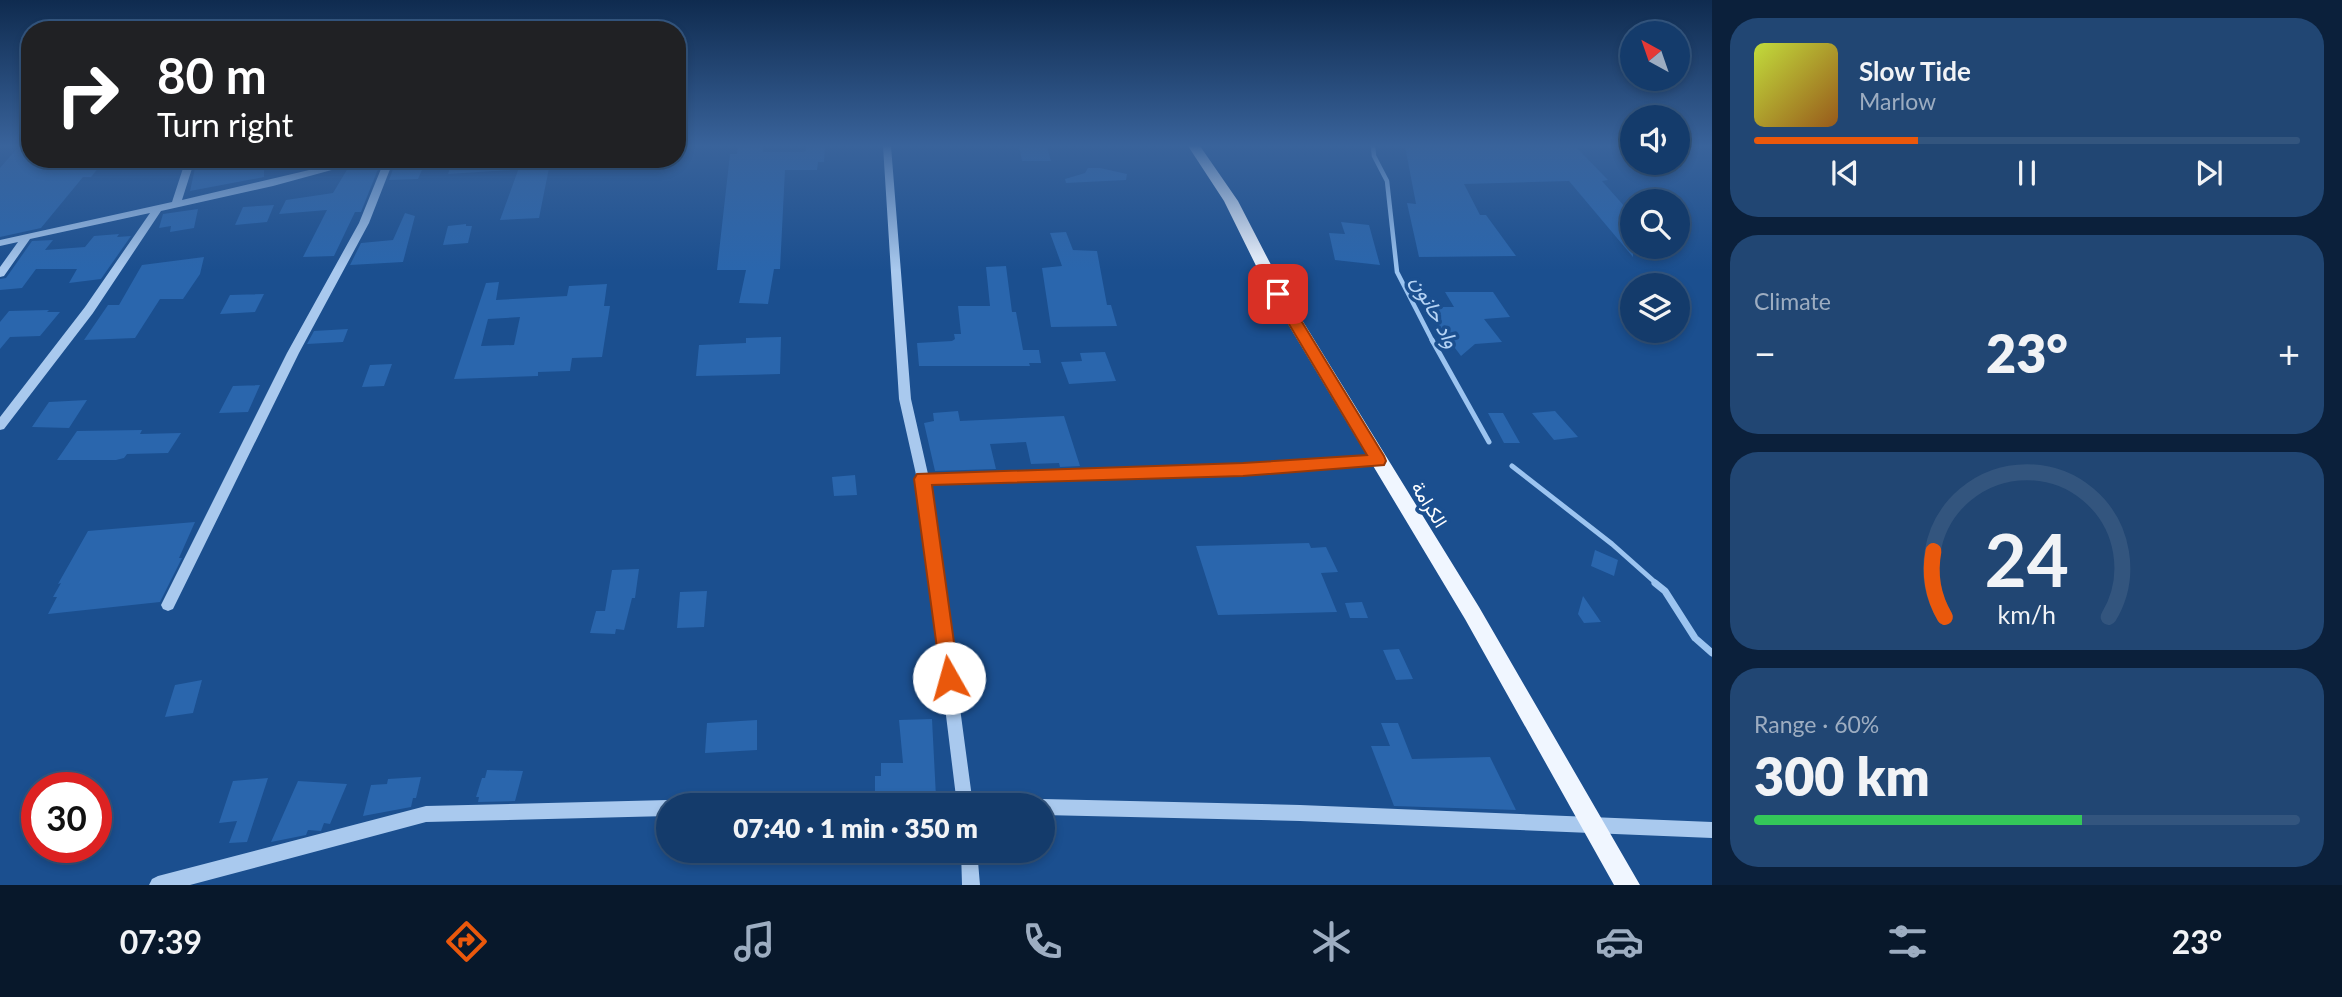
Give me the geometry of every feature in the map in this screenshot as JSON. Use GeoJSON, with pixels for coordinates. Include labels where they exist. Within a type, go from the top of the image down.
{"type":"FeatureCollection","features":[{"type":"Feature","properties":{"kind":"main road","name":"الكرامة"},"geometry":{"type":"LineString","coordinates":[[1222,187],[1278,294],[1472,613],[1628,885]]}},
{"type":"Feature","properties":{"kind":"street"},"geometry":{"type":"LineString","coordinates":[[176,204],[182,187]]}},
{"type":"Feature","properties":{"kind":"street"},"geometry":{"type":"LineString","coordinates":[[0,243],[247,187]]}},
{"type":"Feature","properties":{"kind":"street"},"geometry":{"type":"LineString","coordinates":[[168,605],[293,353],[364,223],[379,187]]}},
{"type":"Feature","properties":{"kind":"street"},"geometry":{"type":"LineString","coordinates":[[890,187],[905,399],[922,479],[963,793]]}},
{"type":"Feature","properties":{"kind":"street"},"geometry":{"type":"LineString","coordinates":[[0,426],[89,310],[158,208]]}},
{"type":"Feature","properties":{"kind":"street"},"geometry":{"type":"LineString","coordinates":[[0,274],[26,238]]}},
{"type":"Feature","properties":{"kind":"street"},"geometry":{"type":"LineString","coordinates":[[922,479],[1243,470],[1378,461]]}},
{"type":"Feature","properties":{"kind":"street"},"geometry":{"type":"LineString","coordinates":[[1055,807],[1592,824],[1712,831]]}},
{"type":"Feature","properties":{"kind":"street"},"geometry":{"type":"LineString","coordinates":[[158,885],[426,814],[656,808]]}},
{"type":"Feature","properties":{"kind":"street"},"geometry":{"type":"LineString","coordinates":[[970,863],[971,885]]}},
{"type":"Feature","properties":{"kind":"building"},"geometry":{"type":"Polygon","coordinates":[[[0,187],[75,187],[41,228],[0,237],[0,187]]]}},
{"type":"Feature","properties":{"kind":"building"},"geometry":{"type":"Polygon","coordinates":[[[191,187],[210,187],[190,191],[191,187]]]}},
{"type":"Feature","properties":{"kind":"building"},"geometry":{"type":"Polygon","coordinates":[[[336,187],[371,187],[361,212],[355,212],[334,256],[303,257],[327,210],[279,214],[286,200],[333,193],[336,187]]]}},
{"type":"Feature","properties":{"kind":"building"},"geometry":{"type":"Polygon","coordinates":[[[512,187],[545,187],[539,218],[500,220],[512,187]]]}},
{"type":"Feature","properties":{"kind":"building"},"geometry":{"type":"Polygon","coordinates":[[[726,187],[784,187],[780,269],[774,269],[768,304],[739,303],[746,270],[717,270],[726,187]]]}},
{"type":"Feature","properties":{"kind":"building"},"geometry":{"type":"Polygon","coordinates":[[[1413,187],[1466,187],[1480,215],[1486,215],[1516,256],[1419,257],[1407,203],[1416,204],[1413,187]]]}},
{"type":"Feature","properties":{"kind":"building"},"geometry":{"type":"Polygon","coordinates":[[[1574,187],[1608,187],[1620,201],[1620,242],[1574,187]]]}},
{"type":"Feature","properties":{"kind":"building"},"geometry":{"type":"Polygon","coordinates":[[[274,205],[267,222],[235,225],[243,207],[274,205]]]}},
{"type":"Feature","properties":{"kind":"building"},"geometry":{"type":"Polygon","coordinates":[[[198,209],[194,228],[170,232],[171,226],[159,228],[163,214],[198,209]]]}},
{"type":"Feature","properties":{"kind":"building"},"geometry":{"type":"Polygon","coordinates":[[[405,213],[415,216],[403,262],[350,265],[361,243],[393,240],[405,213]]]}},
{"type":"Feature","properties":{"kind":"building"},"geometry":{"type":"Polygon","coordinates":[[[1341,222],[1369,225],[1380,265],[1335,260],[1329,233],[1345,234],[1341,222]]]}},
{"type":"Feature","properties":{"kind":"building"},"geometry":{"type":"Polygon","coordinates":[[[448,226],[472,226],[468,243],[443,245],[448,226]]]}},
{"type":"Feature","properties":{"kind":"building"},"geometry":{"type":"Polygon","coordinates":[[[1066,232],[1073,250],[1097,251],[1107,305],[1111,305],[1117,326],[1051,327],[1042,268],[1062,266],[1050,233],[1066,232]]]}},
{"type":"Feature","properties":{"kind":"building"},"geometry":{"type":"Polygon","coordinates":[[[119,234],[117,237],[131,236],[101,279],[69,283],[77,269],[36,269],[22,288],[0,290],[0,279],[6,278],[32,241],[53,240],[45,250],[85,247],[94,236],[119,234]]]}},
{"type":"Feature","properties":{"kind":"building"},"geometry":{"type":"Polygon","coordinates":[[[204,257],[200,274],[183,299],[160,299],[135,338],[84,340],[108,305],[119,305],[142,265],[204,257]]]}},
{"type":"Feature","properties":{"kind":"building"},"geometry":{"type":"Polygon","coordinates":[[[1006,266],[1012,312],[1016,312],[1023,350],[1039,350],[1041,363],[1029,363],[1030,366],[919,366],[917,343],[952,341],[955,339],[954,334],[961,334],[958,306],[990,306],[986,267],[1006,266]]]}},
{"type":"Feature","properties":{"kind":"building"},"geometry":{"type":"Polygon","coordinates":[[[499,282],[496,300],[567,296],[569,286],[607,284],[604,306],[610,306],[602,357],[572,358],[570,371],[538,372],[538,376],[454,379],[486,283],[499,282]],[[520,317],[488,319],[481,346],[514,345],[520,317]]]}},
{"type":"Feature","properties":{"kind":"building"},"geometry":{"type":"Polygon","coordinates":[[[1445,292],[1493,292],[1510,317],[1484,319],[1502,342],[1475,344],[1461,356],[1434,320],[1437,320],[1430,307],[1454,307],[1445,292]]]}},
{"type":"Feature","properties":{"kind":"building"},"geometry":{"type":"Polygon","coordinates":[[[264,294],[255,312],[220,314],[230,295],[264,294]]]}},
{"type":"Feature","properties":{"kind":"building"},"geometry":{"type":"Polygon","coordinates":[[[49,310],[47,312],[60,312],[40,336],[10,337],[0,349],[0,322],[9,311],[49,310]]]}},
{"type":"Feature","properties":{"kind":"building"},"geometry":{"type":"Polygon","coordinates":[[[348,329],[343,342],[307,344],[314,331],[348,329]]]}},
{"type":"Feature","properties":{"kind":"building"},"geometry":{"type":"Polygon","coordinates":[[[781,337],[780,374],[696,376],[699,345],[746,343],[746,338],[781,337]]]}},
{"type":"Feature","properties":{"kind":"building"},"geometry":{"type":"Polygon","coordinates":[[[1105,352],[1116,381],[1069,384],[1061,362],[1082,361],[1080,353],[1105,352]]]}},
{"type":"Feature","properties":{"kind":"building"},"geometry":{"type":"Polygon","coordinates":[[[392,364],[384,386],[362,387],[370,365],[392,364]]]}},
{"type":"Feature","properties":{"kind":"building"},"geometry":{"type":"Polygon","coordinates":[[[260,385],[248,412],[219,413],[233,386],[260,385]]]}},
{"type":"Feature","properties":{"kind":"building"},"geometry":{"type":"Polygon","coordinates":[[[87,400],[69,428],[32,427],[49,402],[87,400]]]}},
{"type":"Feature","properties":{"kind":"building"},"geometry":{"type":"Polygon","coordinates":[[[958,411],[960,421],[1064,416],[1080,466],[1060,467],[1059,463],[1031,464],[1026,442],[990,444],[996,469],[935,471],[924,423],[934,421],[933,413],[958,411]]]}},
{"type":"Feature","properties":{"kind":"building"},"geometry":{"type":"Polygon","coordinates":[[[1555,411],[1578,437],[1554,440],[1532,413],[1555,411]]]}},
{"type":"Feature","properties":{"kind":"building"},"geometry":{"type":"Polygon","coordinates":[[[1488,413],[1503,413],[1520,443],[1504,443],[1488,413]]]}},
{"type":"Feature","properties":{"kind":"building"},"geometry":{"type":"Polygon","coordinates":[[[142,430],[140,434],[181,433],[168,453],[127,454],[116,460],[57,460],[77,431],[142,430]]]}},
{"type":"Feature","properties":{"kind":"building"},"geometry":{"type":"Polygon","coordinates":[[[855,475],[857,495],[834,496],[832,477],[855,475]]]}},
{"type":"Feature","properties":{"kind":"building"},"geometry":{"type":"Polygon","coordinates":[[[195,522],[179,558],[182,558],[160,602],[48,614],[61,583],[58,584],[88,531],[195,522]]]}},
{"type":"Feature","properties":{"kind":"building"},"geometry":{"type":"Polygon","coordinates":[[[1309,543],[1311,548],[1326,547],[1338,572],[1321,573],[1337,612],[1218,615],[1196,546],[1309,543]]]}},
{"type":"Feature","properties":{"kind":"building"},"geometry":{"type":"Polygon","coordinates":[[[1595,550],[1618,560],[1614,576],[1591,566],[1595,550]]]}},
{"type":"Feature","properties":{"kind":"building"},"geometry":{"type":"Polygon","coordinates":[[[639,569],[635,598],[632,598],[624,630],[616,629],[615,634],[590,633],[596,611],[605,611],[612,570],[639,569]]]}},
{"type":"Feature","properties":{"kind":"building"},"geometry":{"type":"Polygon","coordinates":[[[707,591],[704,627],[677,628],[680,592],[707,591]]]}},
{"type":"Feature","properties":{"kind":"building"},"geometry":{"type":"Polygon","coordinates":[[[1583,596],[1601,622],[1584,623],[1578,614],[1583,596]]]}},
{"type":"Feature","properties":{"kind":"building"},"geometry":{"type":"Polygon","coordinates":[[[1362,602],[1368,618],[1350,618],[1345,603],[1362,602]]]}},
{"type":"Feature","properties":{"kind":"building"},"geometry":{"type":"Polygon","coordinates":[[[1399,649],[1413,679],[1396,680],[1383,650],[1399,649]]]}},
{"type":"Feature","properties":{"kind":"building"},"geometry":{"type":"Polygon","coordinates":[[[202,680],[193,713],[165,717],[175,685],[202,680]]]}},
{"type":"Feature","properties":{"kind":"building"},"geometry":{"type":"Polygon","coordinates":[[[932,719],[936,793],[875,791],[875,776],[881,776],[881,763],[903,763],[899,720],[932,719]]]}},
{"type":"Feature","properties":{"kind":"building"},"geometry":{"type":"Polygon","coordinates":[[[757,720],[757,750],[705,753],[707,723],[757,720]]]}},
{"type":"Feature","properties":{"kind":"building"},"geometry":{"type":"Polygon","coordinates":[[[1381,723],[1398,723],[1412,759],[1490,757],[1516,810],[1394,806],[1371,746],[1390,746],[1381,723]]]}},
{"type":"Feature","properties":{"kind":"building"},"geometry":{"type":"Polygon","coordinates":[[[487,770],[523,771],[515,801],[478,802],[479,797],[476,797],[487,770]]]}},
{"type":"Feature","properties":{"kind":"building"},"geometry":{"type":"Polygon","coordinates":[[[421,777],[411,807],[363,816],[371,785],[387,784],[388,779],[421,777]]]}},
{"type":"Feature","properties":{"kind":"building"},"geometry":{"type":"Polygon","coordinates":[[[268,778],[247,842],[229,843],[237,821],[219,823],[233,781],[268,778]]]}},
{"type":"Feature","properties":{"kind":"building"},"geometry":{"type":"Polygon","coordinates":[[[298,781],[347,784],[330,824],[324,823],[321,831],[308,830],[306,835],[271,842],[298,781]]]}},
{"type":"Feature","properties":{"kind":"waterway","name":"واد حانون"},"geometry":{"type":"LineString","coordinates":[[1388,187],[1397,272],[1433,342]]}},
{"type":"Feature","properties":{"kind":"waterway","name":"واد حانون"},"geometry":{"type":"LineString","coordinates":[[1432,340],[1489,442]]}},
{"type":"Feature","properties":{"kind":"waterway","name":"واد حانون"},"geometry":{"type":"LineString","coordinates":[[1512,466],[1612,544],[1657,584]]}},
{"type":"Feature","properties":{"kind":"waterway","name":"واد حانون"},"geometry":{"type":"LineString","coordinates":[[1655,583],[1665,591],[1695,638],[1712,653]]}},
{"type":"Feature","properties":{"kind":"route"},"geometry":{"type":"LineString","coordinates":[[949,678],[922,479],[1243,470],[1378,461],[1278,294]]}}]}
